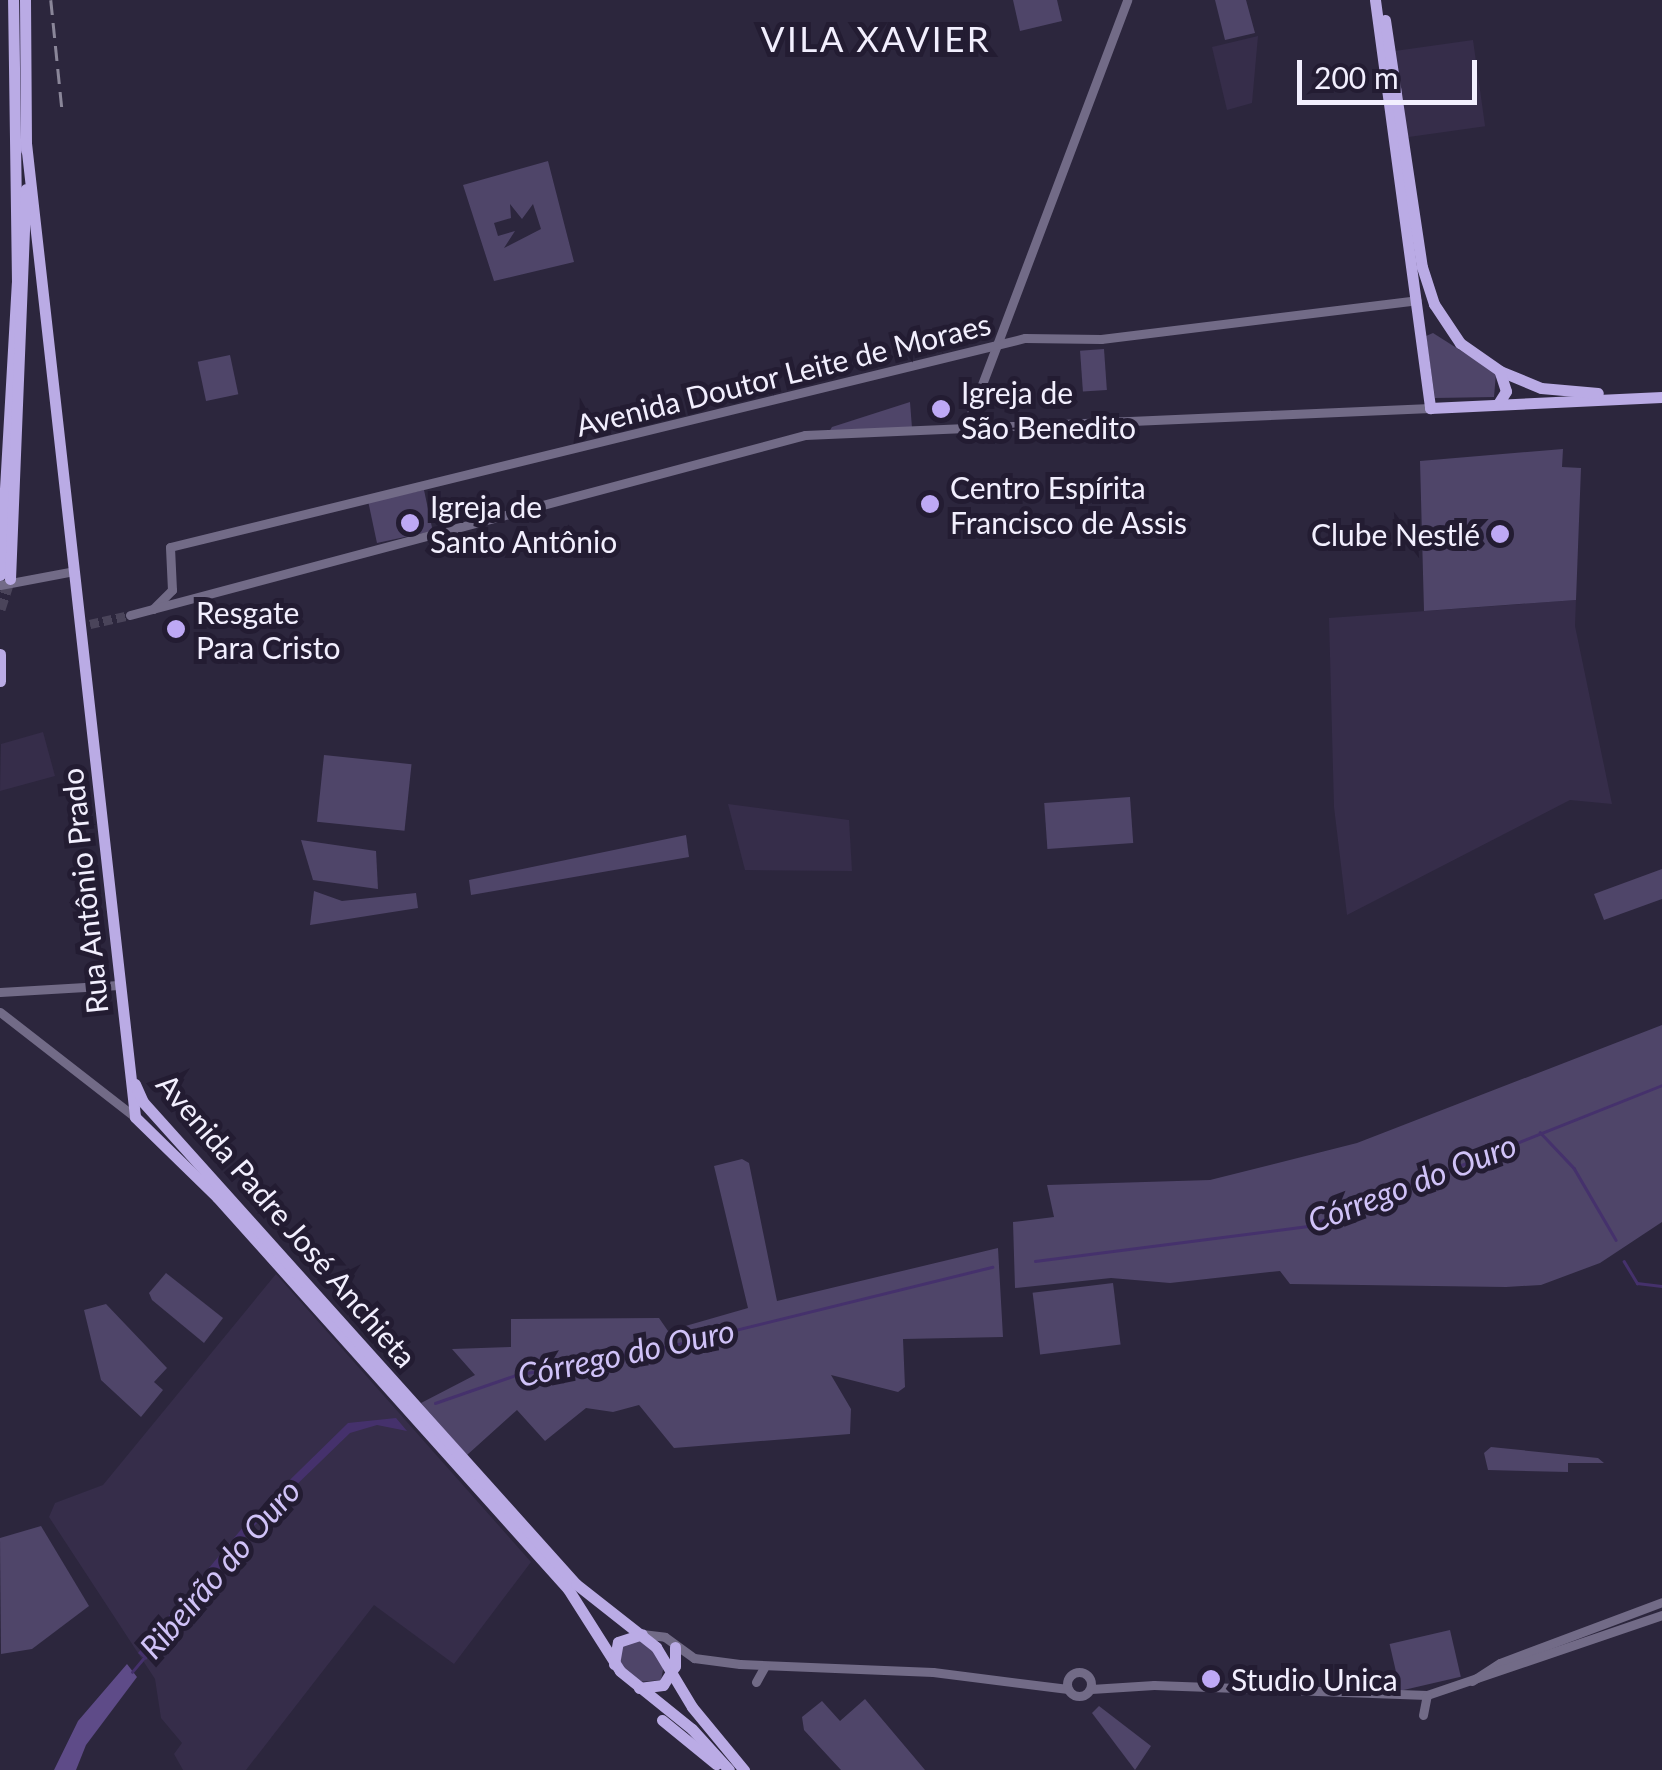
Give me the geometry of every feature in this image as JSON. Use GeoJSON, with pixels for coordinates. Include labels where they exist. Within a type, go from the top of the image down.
{"type":"FeatureCollection","features":[{"type":"Feature","properties":{"kind":"main road"},"geometry":{"type":"LineString","coordinates":[[3,579],[17,282],[13,0]]}},
{"type":"Feature","properties":{"kind":"main road"},"geometry":{"type":"LineString","coordinates":[[3,579],[27,266],[24,0]]}},
{"type":"Feature","properties":{"kind":"main road"},"geometry":{"type":"LineString","coordinates":[[1379,0],[1430,408],[1662,397]]}},
{"type":"Feature","properties":{"kind":"main road"},"geometry":{"type":"LineString","coordinates":[[1379,0],[1422,268],[1434,304],[1460,342]]}},
{"type":"Feature","properties":{"kind":"main road","name":"Rua Antônio Prado"},"geometry":{"type":"LineString","coordinates":[[26,143],[130,1076]]}},
{"type":"Feature","properties":{"kind":"main road"},"geometry":{"type":"LineString","coordinates":[[1417,300],[1442,330],[1500,371],[1535,386],[1590,394],[1662,390]]}},
{"type":"Feature","properties":{"kind":"main road"},"geometry":{"type":"LineString","coordinates":[[1422,331],[1442,330]]}},
{"type":"Feature","properties":{"kind":"main road"},"geometry":{"type":"LineString","coordinates":[[1498,404],[1506,385],[1500,371]]}},
{"type":"Feature","properties":{"kind":"main road"},"geometry":{"type":"LineString","coordinates":[[1534,402],[1535,386]]}},
{"type":"Feature","properties":{"kind":"main road"},"geometry":{"type":"LineString","coordinates":[[0,654],[0,681]]}},
{"type":"Feature","properties":{"kind":"main road","name":"Avenida Padre José Anchieta"},"geometry":{"type":"LineString","coordinates":[[130,1076],[134,1117],[229,1211],[529,1545],[568,1590],[614,1664],[671,1722],[728,1770]]}},
{"type":"Feature","properties":{"kind":"main road","name":"Avenida Padre José Anchieta"},"geometry":{"type":"LineString","coordinates":[[130,1076],[143,1102],[576,1584],[642,1634],[673,1672],[692,1707],[744,1770]]}},
{"type":"Feature","properties":{"kind":"main road"},"geometry":{"type":"LineString","coordinates":[[599,1642],[642,1634]]}},
{"type":"Feature","properties":{"kind":"main road"},"geometry":{"type":"LineString","coordinates":[[614,1664],[623,1638]]}},
{"type":"Feature","properties":{"kind":"main road"},"geometry":{"type":"LineString","coordinates":[[639,1688],[659,1688],[673,1672],[675,1648]]}},
{"type":"Feature","properties":{"kind":"main road"},"geometry":{"type":"LineString","coordinates":[[671,1722],[692,1707]]}},
{"type":"Feature","properties":{"kind":"street"},"geometry":{"type":"LineString","coordinates":[[964,432],[1127,0]]}},
{"type":"Feature","properties":{"kind":"street"},"geometry":{"type":"LineString","coordinates":[[0,135],[16,131]]}},
{"type":"Feature","properties":{"kind":"street","name":"Avenida Doutor Leite de Moraes"},"geometry":{"type":"LineString","coordinates":[[172,590],[170,547],[997,346],[1417,300]]}},
{"type":"Feature","properties":{"kind":"street"},"geometry":{"type":"LineString","coordinates":[[130,615],[805,435],[964,432],[1430,408]]}},
{"type":"Feature","properties":{"kind":"street"},"geometry":{"type":"LineString","coordinates":[[3,579],[71,569]]}},
{"type":"Feature","properties":{"kind":"street"},"geometry":{"type":"LineString","coordinates":[[154,609],[172,590],[180,602]]}},
{"type":"Feature","properties":{"kind":"street"},"geometry":{"type":"LineString","coordinates":[[0,992],[119,985]]}},
{"type":"Feature","properties":{"kind":"street"},"geometry":{"type":"LineString","coordinates":[[0,1012],[134,1117]]}},
{"type":"Feature","properties":{"kind":"street"},"geometry":{"type":"LineString","coordinates":[[1469,1684],[1500,1663],[1662,1602]]}},
{"type":"Feature","properties":{"kind":"street"},"geometry":{"type":"LineString","coordinates":[[1630,1614],[1635,1625]]}},
{"type":"Feature","properties":{"kind":"street"},"geometry":{"type":"LineString","coordinates":[[1036,1680],[1079,1696],[1090,1689],[1118,1686],[1427,1695],[1469,1684],[1662,1615]]}},
{"type":"Feature","properties":{"kind":"street"},"geometry":{"type":"LineString","coordinates":[[1594,1628],[1600,1638]]}},
{"type":"Feature","properties":{"kind":"street"},"geometry":{"type":"LineString","coordinates":[[642,1634],[659,1635],[675,1648],[711,1660],[1036,1680],[1090,1677],[1118,1686]]}},
{"type":"Feature","properties":{"kind":"street"},"geometry":{"type":"LineString","coordinates":[[673,1672],[711,1660]]}},
{"type":"Feature","properties":{"kind":"street"},"geometry":{"type":"LineString","coordinates":[[756,1682],[766,1666]]}},
{"type":"Feature","properties":{"kind":"street"},"geometry":{"type":"LineString","coordinates":[[1068,1690],[1070,1676]]}},
{"type":"Feature","properties":{"kind":"street"},"geometry":{"type":"LineString","coordinates":[[1090,1677],[1090,1689]]}},
{"type":"Feature","properties":{"kind":"street"},"geometry":{"type":"LineString","coordinates":[[1423,1715],[1427,1695]]}},
{"type":"Feature","properties":{"kind":"shaded area"},"geometry":{"type":"Polygon","coordinates":[[[1013,0],[1057,0],[1062,21],[1020,31],[1013,0]]]}},
{"type":"Feature","properties":{"kind":"shaded area"},"geometry":{"type":"Polygon","coordinates":[[[1215,0],[1246,0],[1255,33],[1225,40],[1215,0]]]}},
{"type":"Feature","properties":{"kind":"shaded area"},"geometry":{"type":"Polygon","coordinates":[[[1258,36],[1252,103],[1227,110],[1212,47],[1258,36]]]}},
{"type":"Feature","properties":{"kind":"shaded area"},"geometry":{"type":"Polygon","coordinates":[[[1473,40],[1485,126],[1407,137],[1395,51],[1473,40]]]}},
{"type":"Feature","properties":{"kind":"shaded area"},"geometry":{"type":"Polygon","coordinates":[[[548,161],[574,262],[494,281],[463,185],[548,161]],[[510,204],[511,218],[494,223],[498,236],[515,231],[504,248],[541,229],[533,204],[522,219],[510,204]]]}},
{"type":"Feature","properties":{"kind":"shaded area"},"geometry":{"type":"Polygon","coordinates":[[[1433,333],[1496,373],[1494,397],[1435,398],[1426,336],[1433,333]]]}},
{"type":"Feature","properties":{"kind":"shaded area"},"geometry":{"type":"Polygon","coordinates":[[[1104,349],[1107,390],[1083,392],[1080,351],[1104,349]]]}},
{"type":"Feature","properties":{"kind":"shaded area"},"geometry":{"type":"Polygon","coordinates":[[[230,355],[238,394],[206,401],[198,362],[230,355]]]}},
{"type":"Feature","properties":{"kind":"shaded area"},"geometry":{"type":"Polygon","coordinates":[[[910,402],[912,428],[829,432],[832,427],[910,402]]]}},
{"type":"Feature","properties":{"kind":"shaded area","name":"Clube Nestlé"},"geometry":{"type":"Polygon","coordinates":[[[1563,449],[1562,467],[1581,468],[1576,600],[1424,611],[1420,461],[1563,449]]]}},
{"type":"Feature","properties":{"kind":"shaded area"},"geometry":{"type":"Polygon","coordinates":[[[424,490],[433,531],[377,543],[368,502],[424,490]]]}},
{"type":"Feature","properties":{"kind":"shaded area"},"geometry":{"type":"Polygon","coordinates":[[[1576,600],[1575,626],[1612,804],[1570,800],[1347,915],[1334,807],[1329,618],[1576,600]]]}},
{"type":"Feature","properties":{"kind":"shaded area"},"geometry":{"type":"Polygon","coordinates":[[[43,732],[55,776],[0,791],[1,744],[43,732]]]}},
{"type":"Feature","properties":{"kind":"shaded area"},"geometry":{"type":"Polygon","coordinates":[[[324,755],[412,764],[405,831],[317,822],[324,755]]]}},
{"type":"Feature","properties":{"kind":"shaded area"},"geometry":{"type":"Polygon","coordinates":[[[1130,797],[1133,843],[1047,849],[1044,803],[1130,797]]]}},
{"type":"Feature","properties":{"kind":"shaded area"},"geometry":{"type":"Polygon","coordinates":[[[728,804],[849,820],[852,871],[745,870],[728,804]]]}},
{"type":"Feature","properties":{"kind":"shaded area"},"geometry":{"type":"Polygon","coordinates":[[[686,835],[689,857],[471,895],[469,880],[686,835]]]}},
{"type":"Feature","properties":{"kind":"shaded area"},"geometry":{"type":"Polygon","coordinates":[[[301,840],[376,851],[378,889],[313,880],[301,840]]]}},
{"type":"Feature","properties":{"kind":"shaded area"},"geometry":{"type":"Polygon","coordinates":[[[1662,869],[1662,899],[1604,920],[1594,894],[1662,869]]]}},
{"type":"Feature","properties":{"kind":"shaded area"},"geometry":{"type":"Polygon","coordinates":[[[314,891],[342,901],[416,893],[418,908],[310,925],[314,891]]]}},
{"type":"Feature","properties":{"kind":"shaded area"},"geometry":{"type":"Polygon","coordinates":[[[1662,1025],[1662,1222],[1600,1263],[1541,1285],[1506,1287],[1290,1284],[1280,1271],[1170,1283],[1111,1278],[1015,1288],[1013,1222],[1054,1217],[1047,1185],[1210,1180],[1357,1143],[1662,1025]]]}},
{"type":"Feature","properties":{"kind":"shaded area"},"geometry":{"type":"Polygon","coordinates":[[[742,1159],[749,1163],[777,1301],[998,1248],[1003,1337],[903,1339],[905,1387],[898,1392],[831,1375],[851,1409],[850,1434],[674,1448],[639,1405],[613,1412],[586,1408],[545,1441],[517,1410],[467,1455],[421,1403],[475,1375],[452,1349],[511,1347],[511,1319],[659,1318],[668,1331],[748,1308],[714,1166],[742,1159]]]}},
{"type":"Feature","properties":{"kind":"shaded area"},"geometry":{"type":"Polygon","coordinates":[[[166,1273],[223,1318],[204,1343],[152,1300],[149,1293],[166,1273]]]}},
{"type":"Feature","properties":{"kind":"shaded area"},"geometry":{"type":"Polygon","coordinates":[[[276,1274],[531,1562],[454,1664],[374,1605],[246,1770],[183,1770],[174,1754],[182,1743],[161,1718],[155,1679],[49,1517],[55,1503],[103,1485],[276,1274]]]}},
{"type":"Feature","properties":{"kind":"shaded area"},"geometry":{"type":"Polygon","coordinates":[[[1113,1283],[1121,1345],[1040,1354],[1033,1293],[1113,1283]]]}},
{"type":"Feature","properties":{"kind":"shaded area"},"geometry":{"type":"Polygon","coordinates":[[[106,1304],[167,1368],[154,1382],[163,1390],[141,1417],[101,1380],[84,1310],[106,1304]]]}},
{"type":"Feature","properties":{"kind":"shaded area"},"geometry":{"type":"Polygon","coordinates":[[[396,1418],[407,1431],[377,1425],[350,1433],[254,1526],[146,1660],[138,1653],[249,1520],[348,1423],[396,1418]]]}},
{"type":"Feature","properties":{"kind":"shaded area"},"geometry":{"type":"Polygon","coordinates":[[[1491,1447],[1598,1458],[1604,1463],[1568,1463],[1568,1472],[1488,1470],[1484,1453],[1491,1447]]]}},
{"type":"Feature","properties":{"kind":"shaded area"},"geometry":{"type":"Polygon","coordinates":[[[41,1526],[89,1606],[32,1649],[1,1654],[0,1538],[41,1526]]]}},
{"type":"Feature","properties":{"kind":"shaded area"},"geometry":{"type":"Polygon","coordinates":[[[1450,1630],[1461,1677],[1400,1691],[1390,1644],[1450,1630]]]}},
{"type":"Feature","properties":{"kind":"shaded area"},"geometry":{"type":"Polygon","coordinates":[[[627,1640],[645,1640],[664,1665],[661,1680],[638,1682],[620,1664],[617,1652],[627,1640]]]}},
{"type":"Feature","properties":{"kind":"shaded area"},"geometry":{"type":"Polygon","coordinates":[[[127,1664],[137,1677],[86,1745],[76,1770],[54,1770],[78,1721],[127,1664]]]}},
{"type":"Feature","properties":{"kind":"shaded area"},"geometry":{"type":"Polygon","coordinates":[[[865,1699],[925,1770],[841,1770],[804,1730],[802,1717],[822,1701],[840,1721],[865,1699]]]}},
{"type":"Feature","properties":{"kind":"shaded area"},"geometry":{"type":"Polygon","coordinates":[[[1099,1706],[1151,1746],[1135,1770],[1092,1713],[1099,1706]]]}},
{"type":"Feature","properties":{"kind":"waterway","name":"Córrego do Ouro"},"geometry":{"type":"LineString","coordinates":[[1035,1261],[1308,1226],[1662,1085]]}},
{"type":"Feature","properties":{"kind":"waterway"},"geometry":{"type":"LineString","coordinates":[[1540,1132],[1574,1168],[1616,1240]]}},
{"type":"Feature","properties":{"kind":"waterway"},"geometry":{"type":"LineString","coordinates":[[1624,1261],[1637,1283],[1662,1286]]}},
{"type":"Feature","properties":{"kind":"waterway","name":"Córrego do Ouro"},"geometry":{"type":"LineString","coordinates":[[435,1403],[516,1375],[666,1347],[992,1267]]}},
{"type":"Feature","properties":{"kind":"waterway","name":"Ribeirão do Ouro"},"geometry":{"type":"LineString","coordinates":[[132,1672],[143,1659]]}},
{"type":"Feature","properties":{"kind":"tunnel"},"geometry":{"type":"LineString","coordinates":[[0,609],[10,579]]}},
{"type":"Feature","properties":{"kind":"tunnel"},"geometry":{"type":"LineString","coordinates":[[90,624],[130,615]]}},
{"type":"Feature","properties":{"kind":"railway"},"geometry":{"type":"LineString","coordinates":[[51,0],[62,108]]}},
{"type":"Feature","properties":{"kind":"place","name":"Igreja de São Benedito"},"geometry":{"type":"Point","coordinates":[941,409]}},
{"type":"Feature","properties":{"kind":"place","name":"Centro Espírita Francisco de Assis"},"geometry":{"type":"Point","coordinates":[930,504]}},
{"type":"Feature","properties":{"kind":"place","name":"Igreja de Santo Antônio"},"geometry":{"type":"Point","coordinates":[410,523]}},
{"type":"Feature","properties":{"kind":"place","name":"Clube Nestlé"},"geometry":{"type":"Point","coordinates":[1500,534]}},
{"type":"Feature","properties":{"kind":"place","name":"Resgate Para Cristo"},"geometry":{"type":"Point","coordinates":[176,629]}},
{"type":"Feature","properties":{"kind":"place","name":"Studio Unica"},"geometry":{"type":"Point","coordinates":[1211,1679]}},
{"type":"Feature","properties":{"kind":"district","name":"VILA XAVIER"},"geometry":{"type":"Point","coordinates":[876,38]}}]}
